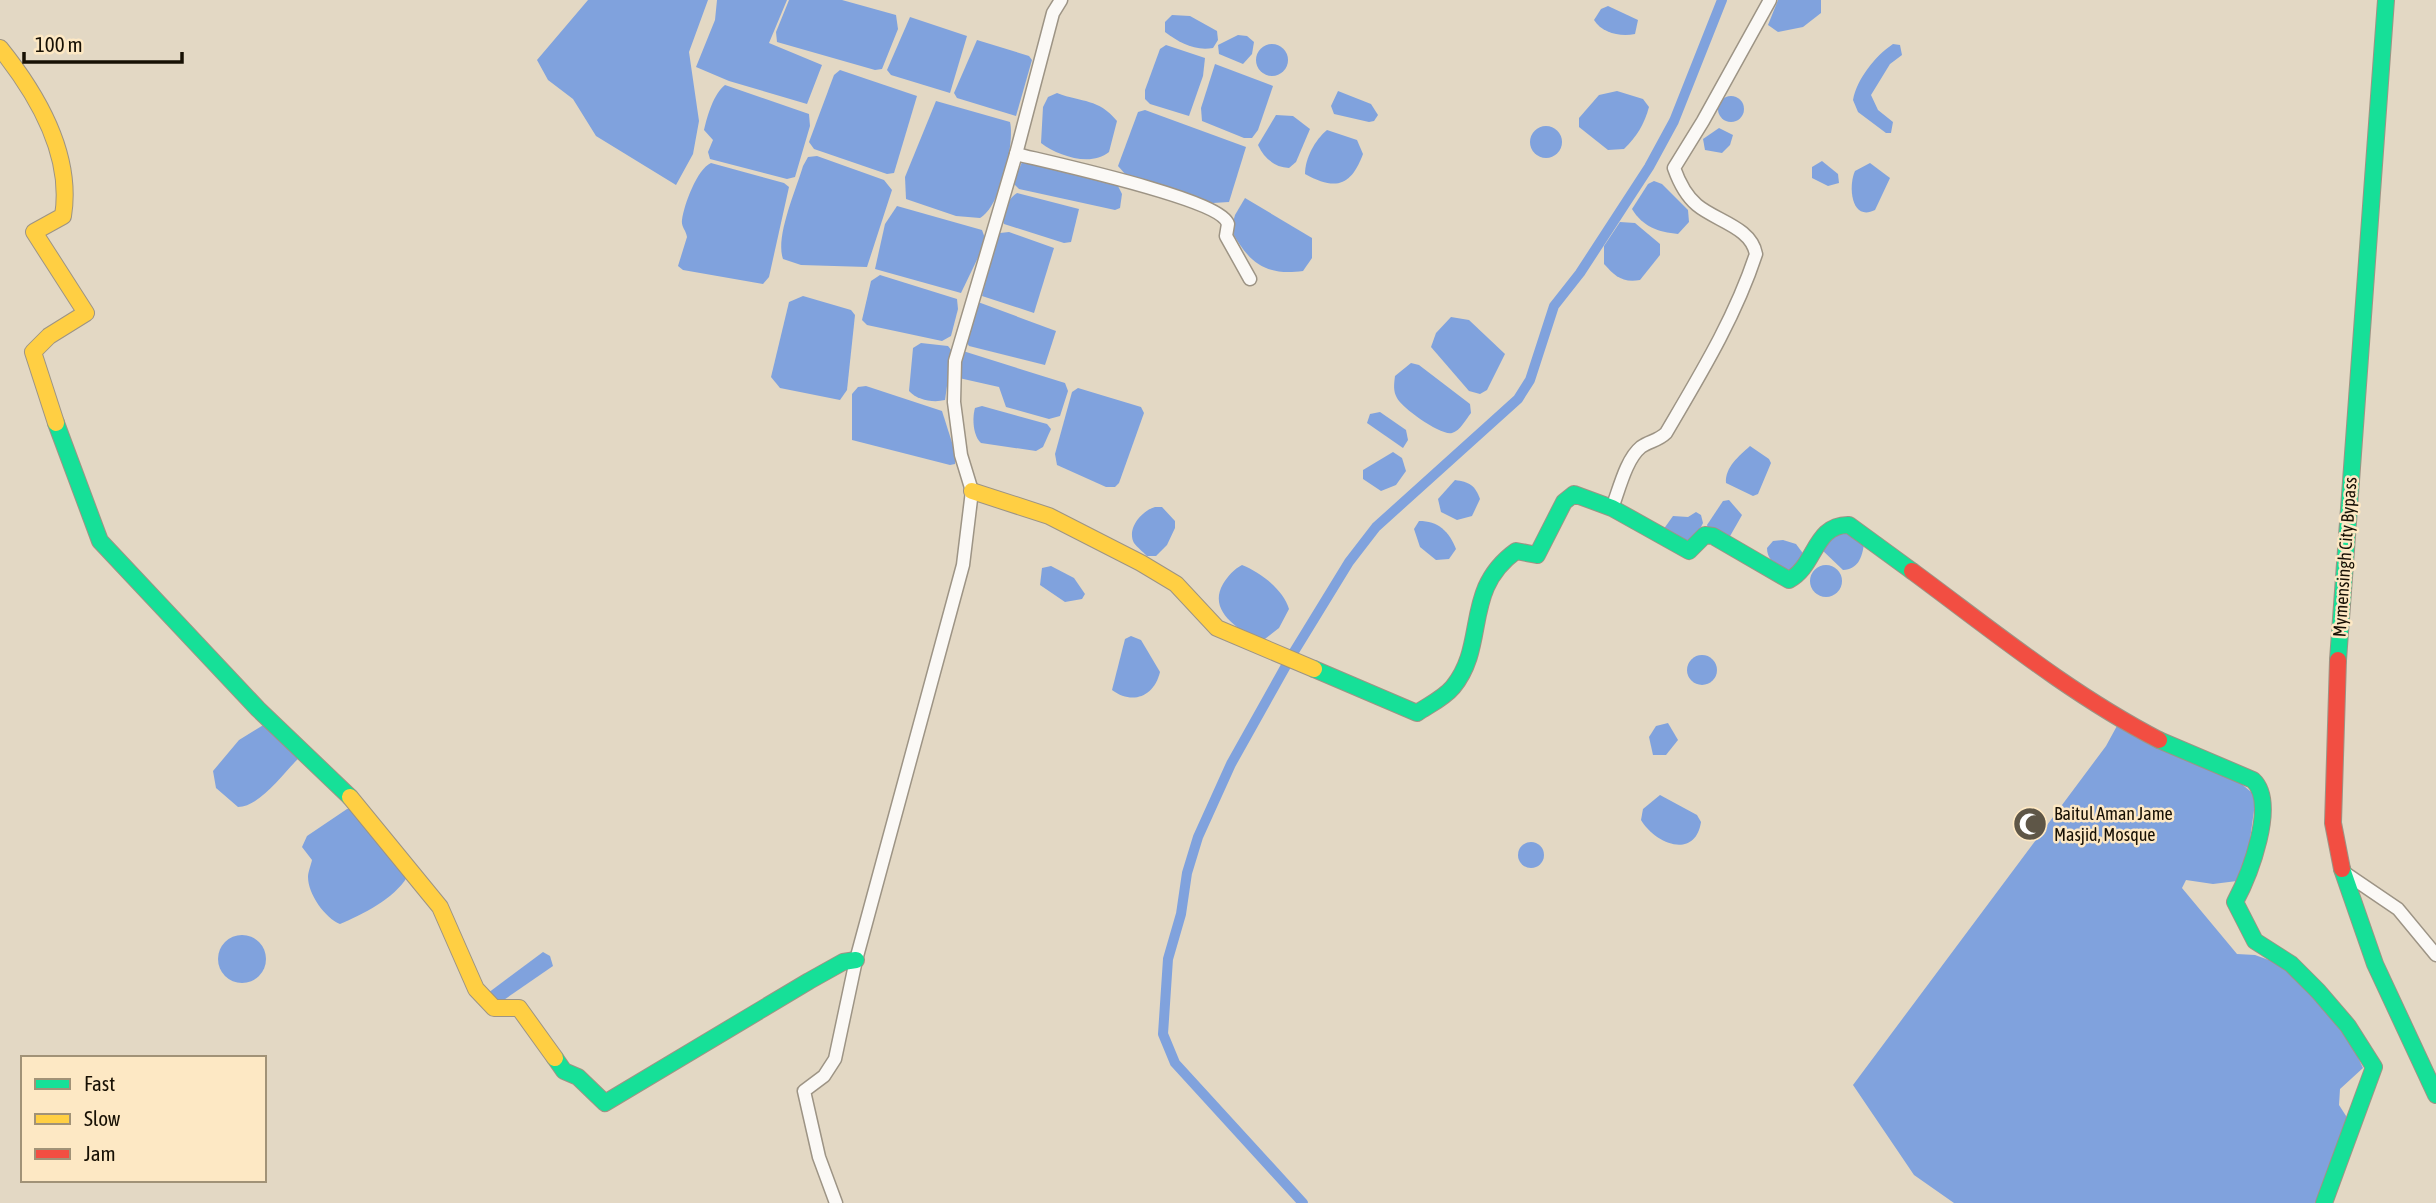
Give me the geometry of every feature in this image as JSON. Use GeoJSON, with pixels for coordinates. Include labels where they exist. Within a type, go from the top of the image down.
{"type":"FeatureCollection","features":[{"type":"Feature","properties":{"kind":"main road","name":"Mymensingh City Bypass"},"geometry":{"type":"LineString","coordinates":[[2386,0],[2336,698],[2333,823],[2342,871],[2375,964],[2436,1095]]}},
{"type":"Feature","properties":{"kind":"main road"},"geometry":{"type":"LineString","coordinates":[[0,48],[24,80],[66,169],[68,200],[63,216],[34,232],[86,313],[49,336],[33,352],[67,458],[100,541],[258,709],[344,789],[440,907],[476,989],[487,1003],[495,1008],[519,1008],[527,1015],[564,1071],[578,1077],[605,1103],[809,981],[843,962],[856,960]]}},
{"type":"Feature","properties":{"kind":"main road"},"geometry":{"type":"LineString","coordinates":[[972,491],[1049,516],[1141,563],[1176,584],[1217,628],[1417,713],[1454,686],[1468,652],[1478,606],[1499,564],[1516,551],[1537,555],[1564,502],[1574,494],[1612,508],[1689,551],[1705,535],[1713,536],[1789,580],[1799,573],[1830,527],[1840,523],[1849,525],[2040,666],[2111,714],[2253,780],[2262,788],[2265,803],[2249,876],[2235,902],[2244,927],[2254,942],[2291,963],[2326,999],[2356,1032],[2374,1067],[2324,1203]]}},
{"type":"Feature","properties":{"kind":"street"},"geometry":{"type":"LineString","coordinates":[[836,1203],[819,1157],[804,1091],[824,1076],[835,1059],[856,960],[963,565],[972,491],[961,455],[954,402],[955,361],[1016,154],[1053,13],[1061,0]]}},
{"type":"Feature","properties":{"kind":"street"},"geometry":{"type":"LineString","coordinates":[[1612,508],[1634,454],[1644,444],[1657,442],[1666,433],[1708,362],[1744,290],[1756,254],[1747,235],[1697,205],[1680,185],[1674,168],[1770,0]]}},
{"type":"Feature","properties":{"kind":"street"},"geometry":{"type":"LineString","coordinates":[[1016,154],[1163,191],[1222,214],[1228,224],[1226,236],[1250,279]]}},
{"type":"Feature","properties":{"kind":"street"},"geometry":{"type":"LineString","coordinates":[[2342,871],[2398,909],[2435,951]]}},
{"type":"Feature","properties":{"kind":"water"},"geometry":{"type":"Polygon","coordinates":[[[588,0],[708,0],[689,52],[699,121],[693,154],[676,185],[596,136],[573,99],[548,80],[537,60],[588,0]]]}},
{"type":"Feature","properties":{"kind":"water"},"geometry":{"type":"Polygon","coordinates":[[[717,0],[787,0],[769,43],[822,65],[807,104],[729,81],[696,67],[715,20],[717,0]]]}},
{"type":"Feature","properties":{"kind":"water"},"geometry":{"type":"Polygon","coordinates":[[[789,0],[842,0],[896,15],[898,29],[882,69],[875,70],[777,42],[776,32],[789,0]]]}},
{"type":"Feature","properties":{"kind":"water"},"geometry":{"type":"Polygon","coordinates":[[[1778,0],[1821,0],[1821,13],[1803,27],[1778,32],[1768,25],[1778,0]]]}},
{"type":"Feature","properties":{"kind":"water"},"geometry":{"type":"Polygon","coordinates":[[[1608,6],[1638,20],[1635,34],[1612,33],[1597,24],[1594,20],[1601,9],[1608,6]]]}},
{"type":"Feature","properties":{"kind":"water"},"geometry":{"type":"Polygon","coordinates":[[[1172,15],[1190,16],[1217,31],[1218,40],[1213,48],[1188,45],[1165,32],[1165,22],[1172,15]]]}},
{"type":"Feature","properties":{"kind":"water"},"geometry":{"type":"Polygon","coordinates":[[[910,17],[967,36],[950,93],[891,75],[887,70],[910,17]]]}},
{"type":"Feature","properties":{"kind":"water"},"geometry":{"type":"Polygon","coordinates":[[[1238,35],[1247,36],[1254,42],[1252,54],[1243,64],[1219,54],[1218,45],[1238,35]]]}},
{"type":"Feature","properties":{"kind":"water"},"geometry":{"type":"Polygon","coordinates":[[[977,40],[1029,56],[1032,60],[1016,116],[957,98],[954,93],[977,40]]]}},
{"type":"Feature","properties":{"kind":"water"},"geometry":{"type":"Polygon","coordinates":[[[1272,44],[1283,49],[1288,60],[1283,71],[1272,76],[1261,71],[1256,60],[1261,49],[1272,44]]]}},
{"type":"Feature","properties":{"kind":"water"},"geometry":{"type":"Polygon","coordinates":[[[1893,44],[1900,45],[1902,55],[1890,64],[1871,95],[1878,110],[1893,122],[1891,133],[1886,133],[1858,112],[1853,100],[1858,84],[1868,69],[1893,44]]]}},
{"type":"Feature","properties":{"kind":"water"},"geometry":{"type":"Polygon","coordinates":[[[1166,45],[1205,58],[1203,76],[1189,116],[1150,104],[1145,99],[1145,90],[1160,49],[1166,45]]]}},
{"type":"Feature","properties":{"kind":"water"},"geometry":{"type":"Polygon","coordinates":[[[1215,64],[1273,86],[1258,130],[1252,138],[1244,138],[1202,121],[1201,108],[1215,64]]]}},
{"type":"Feature","properties":{"kind":"water"},"geometry":{"type":"Polygon","coordinates":[[[840,70],[917,96],[894,173],[887,174],[814,149],[809,142],[834,75],[840,70]]]}},
{"type":"Feature","properties":{"kind":"water"},"geometry":{"type":"Polygon","coordinates":[[[725,85],[809,114],[810,126],[795,177],[787,179],[710,159],[708,152],[713,140],[704,130],[714,99],[725,85]]]}},
{"type":"Feature","properties":{"kind":"water"},"geometry":{"type":"Polygon","coordinates":[[[1338,91],[1371,104],[1378,115],[1374,121],[1334,114],[1331,106],[1338,91]]]}},
{"type":"Feature","properties":{"kind":"water"},"geometry":{"type":"Polygon","coordinates":[[[1617,91],[1643,99],[1649,107],[1642,125],[1629,144],[1624,149],[1608,150],[1579,127],[1579,118],[1599,95],[1617,91]]]}},
{"type":"Feature","properties":{"kind":"water"},"geometry":{"type":"Polygon","coordinates":[[[1057,93],[1097,105],[1117,121],[1109,152],[1093,159],[1075,158],[1065,156],[1041,143],[1043,107],[1048,97],[1057,93]]]}},
{"type":"Feature","properties":{"kind":"water"},"geometry":{"type":"Polygon","coordinates":[[[1731,96],[1740,100],[1744,109],[1740,118],[1731,122],[1722,118],[1718,109],[1722,100],[1731,96]]]}},
{"type":"Feature","properties":{"kind":"water"},"geometry":{"type":"Polygon","coordinates":[[[936,101],[1010,122],[1008,159],[1000,189],[987,212],[980,218],[956,216],[906,199],[905,177],[936,101]]]}},
{"type":"Feature","properties":{"kind":"water"},"geometry":{"type":"Polygon","coordinates":[[[1145,110],[1246,147],[1229,202],[1213,203],[1126,175],[1118,166],[1138,112],[1145,110]]]}},
{"type":"Feature","properties":{"kind":"water"},"geometry":{"type":"Polygon","coordinates":[[[1276,115],[1293,116],[1310,129],[1296,162],[1289,168],[1270,161],[1258,145],[1276,115]]]}},
{"type":"Feature","properties":{"kind":"water"},"geometry":{"type":"Polygon","coordinates":[[[1546,126],[1557,131],[1562,142],[1557,153],[1546,158],[1535,153],[1530,142],[1535,131],[1546,126]]]}},
{"type":"Feature","properties":{"kind":"water"},"geometry":{"type":"Polygon","coordinates":[[[1719,128],[1733,135],[1730,145],[1722,153],[1705,150],[1703,139],[1719,128]]]}},
{"type":"Feature","properties":{"kind":"water"},"geometry":{"type":"Polygon","coordinates":[[[1327,130],[1357,140],[1363,154],[1348,179],[1334,184],[1305,174],[1312,150],[1327,130]]]}},
{"type":"Feature","properties":{"kind":"water"},"geometry":{"type":"Polygon","coordinates":[[[817,156],[884,180],[892,190],[867,267],[801,265],[783,259],[782,239],[791,200],[808,157],[817,156]]]}},
{"type":"Feature","properties":{"kind":"water"},"geometry":{"type":"Polygon","coordinates":[[[1822,161],[1838,174],[1839,183],[1828,186],[1812,178],[1812,167],[1822,161]]]}},
{"type":"Feature","properties":{"kind":"water"},"geometry":{"type":"Polygon","coordinates":[[[1022,162],[1118,186],[1122,194],[1120,208],[1115,210],[1019,189],[1013,183],[1022,162]]]}},
{"type":"Feature","properties":{"kind":"water"},"geometry":{"type":"Polygon","coordinates":[[[711,163],[784,183],[789,187],[769,277],[763,284],[683,270],[678,266],[687,237],[682,222],[685,206],[696,180],[711,163]]]}},
{"type":"Feature","properties":{"kind":"water"},"geometry":{"type":"Polygon","coordinates":[[[1870,163],[1890,178],[1875,210],[1867,212],[1856,207],[1852,185],[1855,171],[1870,163]]]}},
{"type":"Feature","properties":{"kind":"water"},"geometry":{"type":"Polygon","coordinates":[[[1654,181],[1662,184],[1688,210],[1689,222],[1678,234],[1652,228],[1632,209],[1648,184],[1654,181]]]}},
{"type":"Feature","properties":{"kind":"water"},"geometry":{"type":"Polygon","coordinates":[[[1017,193],[1079,209],[1071,242],[1064,243],[1004,224],[1006,207],[1017,193]]]}},
{"type":"Feature","properties":{"kind":"water"},"geometry":{"type":"Polygon","coordinates":[[[1245,198],[1312,238],[1312,258],[1303,271],[1268,269],[1244,251],[1231,230],[1235,215],[1245,198]]]}},
{"type":"Feature","properties":{"kind":"water"},"geometry":{"type":"Polygon","coordinates":[[[897,206],[982,230],[986,241],[961,293],[875,269],[885,224],[897,206]]]}},
{"type":"Feature","properties":{"kind":"water"},"geometry":{"type":"Polygon","coordinates":[[[1620,222],[1635,223],[1660,244],[1660,255],[1640,280],[1619,278],[1604,264],[1604,246],[1620,222]]]}},
{"type":"Feature","properties":{"kind":"water"},"geometry":{"type":"Polygon","coordinates":[[[1009,232],[1054,248],[1034,313],[982,296],[997,237],[1000,233],[1009,232]]]}},
{"type":"Feature","properties":{"kind":"water"},"geometry":{"type":"Polygon","coordinates":[[[880,275],[957,299],[958,309],[951,336],[942,341],[867,325],[862,320],[871,281],[880,275]]]}},
{"type":"Feature","properties":{"kind":"water"},"geometry":{"type":"Polygon","coordinates":[[[803,296],[851,310],[855,315],[847,390],[840,400],[780,388],[771,377],[789,302],[803,296]]]}},
{"type":"Feature","properties":{"kind":"water"},"geometry":{"type":"Polygon","coordinates":[[[978,302],[1056,331],[1045,365],[969,346],[966,341],[978,302]]]}},
{"type":"Feature","properties":{"kind":"water"},"geometry":{"type":"Polygon","coordinates":[[[1451,317],[1469,320],[1505,354],[1487,390],[1480,394],[1469,391],[1431,347],[1436,333],[1451,317]]]}},
{"type":"Feature","properties":{"kind":"water"},"geometry":{"type":"Polygon","coordinates":[[[921,343],[948,346],[952,351],[945,400],[926,400],[909,391],[913,348],[921,343]]]}},
{"type":"Feature","properties":{"kind":"water"},"geometry":{"type":"Polygon","coordinates":[[[963,351],[1065,383],[1068,391],[1060,416],[1049,419],[1006,407],[999,387],[959,378],[963,351]]]}},
{"type":"Feature","properties":{"kind":"water"},"geometry":{"type":"Polygon","coordinates":[[[1411,363],[1419,365],[1470,404],[1471,413],[1455,432],[1447,433],[1431,426],[1397,398],[1394,390],[1395,376],[1411,363]]]}},
{"type":"Feature","properties":{"kind":"water"},"geometry":{"type":"Polygon","coordinates":[[[866,386],[942,411],[955,452],[955,464],[950,465],[852,440],[852,394],[858,387],[866,386]]]}},
{"type":"Feature","properties":{"kind":"water"},"geometry":{"type":"Polygon","coordinates":[[[1078,388],[1141,407],[1144,413],[1119,483],[1115,487],[1106,487],[1057,465],[1055,454],[1072,392],[1078,388]]]}},
{"type":"Feature","properties":{"kind":"water"},"geometry":{"type":"Polygon","coordinates":[[[982,406],[1047,424],[1051,429],[1043,447],[1036,451],[981,443],[975,431],[974,417],[975,408],[982,406]]]}},
{"type":"Feature","properties":{"kind":"water"},"geometry":{"type":"Polygon","coordinates":[[[1380,412],[1406,430],[1408,440],[1403,448],[1367,423],[1370,414],[1380,412]]]}},
{"type":"Feature","properties":{"kind":"water"},"geometry":{"type":"Polygon","coordinates":[[[1750,446],[1771,463],[1758,494],[1753,496],[1726,483],[1730,467],[1750,446]]]}},
{"type":"Feature","properties":{"kind":"water"},"geometry":{"type":"Polygon","coordinates":[[[1393,452],[1402,458],[1406,471],[1396,485],[1381,491],[1363,479],[1363,470],[1393,452]]]}},
{"type":"Feature","properties":{"kind":"water"},"geometry":{"type":"Polygon","coordinates":[[[1455,480],[1471,485],[1480,499],[1472,516],[1457,520],[1441,512],[1438,499],[1455,480]]]}},
{"type":"Feature","properties":{"kind":"water"},"geometry":{"type":"Polygon","coordinates":[[[1729,500],[1742,515],[1729,538],[1707,525],[1723,501],[1729,500]]]}},
{"type":"Feature","properties":{"kind":"water"},"geometry":{"type":"Polygon","coordinates":[[[1155,507],[1162,507],[1175,521],[1175,528],[1167,545],[1156,556],[1147,556],[1134,543],[1132,531],[1137,520],[1155,507]]]}},
{"type":"Feature","properties":{"kind":"water"},"geometry":{"type":"Polygon","coordinates":[[[1696,512],[1701,515],[1703,523],[1692,545],[1663,530],[1673,516],[1688,517],[1696,512]]]}},
{"type":"Feature","properties":{"kind":"water"},"geometry":{"type":"Polygon","coordinates":[[[1419,521],[1437,525],[1450,537],[1456,549],[1449,559],[1436,560],[1420,547],[1414,529],[1419,521]]]}},
{"type":"Feature","properties":{"kind":"water"},"geometry":{"type":"Polygon","coordinates":[[[1841,528],[1864,544],[1858,562],[1843,570],[1821,549],[1841,528]]]}},
{"type":"Feature","properties":{"kind":"water"},"geometry":{"type":"Polygon","coordinates":[[[1783,540],[1796,544],[1805,556],[1792,573],[1775,564],[1769,557],[1767,548],[1773,541],[1783,540]]]}},
{"type":"Feature","properties":{"kind":"water"},"geometry":{"type":"Polygon","coordinates":[[[1242,565],[1270,582],[1282,595],[1289,609],[1279,628],[1261,642],[1228,619],[1219,603],[1223,584],[1231,573],[1242,565]]]}},
{"type":"Feature","properties":{"kind":"water"},"geometry":{"type":"Polygon","coordinates":[[[1826,565],[1837,570],[1842,581],[1837,592],[1826,597],[1815,592],[1810,581],[1815,570],[1826,565]]]}},
{"type":"Feature","properties":{"kind":"water"},"geometry":{"type":"Polygon","coordinates":[[[1051,566],[1074,578],[1085,594],[1082,599],[1065,602],[1040,585],[1042,568],[1051,566]]]}},
{"type":"Feature","properties":{"kind":"water"},"geometry":{"type":"Polygon","coordinates":[[[1131,636],[1141,640],[1160,672],[1157,681],[1147,693],[1127,697],[1112,690],[1125,639],[1131,636]]]}},
{"type":"Feature","properties":{"kind":"water"},"geometry":{"type":"Polygon","coordinates":[[[1702,655],[1713,659],[1717,670],[1713,681],[1702,685],[1691,681],[1687,670],[1691,659],[1702,655]]]}},
{"type":"Feature","properties":{"kind":"water"},"geometry":{"type":"Polygon","coordinates":[[[1668,723],[1678,740],[1666,755],[1653,755],[1649,737],[1656,726],[1668,723]]]}},
{"type":"Feature","properties":{"kind":"water"},"geometry":{"type":"Polygon","coordinates":[[[265,724],[299,758],[263,795],[238,807],[216,788],[213,771],[239,740],[265,724]]]}},
{"type":"Feature","properties":{"kind":"water"},"geometry":{"type":"Polygon","coordinates":[[[2118,724],[2238,781],[2256,796],[2248,854],[2237,881],[2213,884],[2186,880],[2182,888],[2237,954],[2255,955],[2280,964],[2342,1024],[2363,1068],[2340,1089],[2339,1105],[2348,1119],[2320,1203],[1954,1203],[1914,1175],[1853,1085],[2106,746],[2118,724]]]}},
{"type":"Feature","properties":{"kind":"water"},"geometry":{"type":"Polygon","coordinates":[[[1660,795],[1697,815],[1701,822],[1691,841],[1674,844],[1655,836],[1647,829],[1641,820],[1643,809],[1660,795]]]}},
{"type":"Feature","properties":{"kind":"water"},"geometry":{"type":"Polygon","coordinates":[[[347,809],[355,809],[407,877],[386,899],[340,924],[323,911],[314,898],[308,877],[312,860],[302,847],[307,836],[347,809]]]}},
{"type":"Feature","properties":{"kind":"water"},"geometry":{"type":"Polygon","coordinates":[[[1531,842],[1540,846],[1544,855],[1540,864],[1531,868],[1522,864],[1518,855],[1522,846],[1531,842]]]}},
{"type":"Feature","properties":{"kind":"water"},"geometry":{"type":"Polygon","coordinates":[[[242,935],[259,942],[266,959],[259,976],[242,983],[225,976],[218,959],[225,942],[242,935]]]}},
{"type":"Feature","properties":{"kind":"water"},"geometry":{"type":"Polygon","coordinates":[[[543,952],[550,956],[553,966],[498,1004],[488,993],[543,952]]]}},
{"type":"Feature","properties":{"kind":"waterway"},"geometry":{"type":"LineString","coordinates":[[1303,1203],[1175,1063],[1163,1034],[1168,959],[1198,837],[1231,764],[1292,655],[1349,562],[1376,527],[1518,399],[1530,380],[1554,306],[1580,273],[1649,167],[1674,121],[1722,0]]}},
{"type":"Feature","properties":{"kind":"traffic: fast"},"geometry":{"type":"LineString","coordinates":[[2338,660],[2386,0]]}},
{"type":"Feature","properties":{"kind":"traffic: fast"},"geometry":{"type":"LineString","coordinates":[[56,423],[100,541],[258,709],[350,797]]}},
{"type":"Feature","properties":{"kind":"traffic: fast"},"geometry":{"type":"LineString","coordinates":[[1314,669],[1417,713],[1445,695],[1464,670],[1488,583],[1499,566],[1516,551],[1537,555],[1564,502],[1574,494],[1612,508],[1689,551],[1705,535],[1713,536],[1789,580],[1798,574],[1829,531],[1849,525],[1912,571]]}},
{"type":"Feature","properties":{"kind":"traffic: fast"},"geometry":{"type":"LineString","coordinates":[[2159,740],[2253,780],[2260,791],[2262,822],[2253,858],[2235,902],[2255,941],[2291,964],[2318,991],[2348,1026],[2374,1067],[2324,1203]]}},
{"type":"Feature","properties":{"kind":"traffic: fast"},"geometry":{"type":"LineString","coordinates":[[2342,869],[2375,964],[2436,1095]]}},
{"type":"Feature","properties":{"kind":"traffic: fast"},"geometry":{"type":"LineString","coordinates":[[555,1058],[564,1071],[578,1077],[605,1103],[809,981],[843,962],[856,960]]}},
{"type":"Feature","properties":{"kind":"traffic: slow"},"geometry":{"type":"LineString","coordinates":[[0,48],[39,105],[49,126],[63,170],[63,216],[34,232],[86,313],[49,336],[33,352],[56,423]]}},
{"type":"Feature","properties":{"kind":"traffic: slow"},"geometry":{"type":"LineString","coordinates":[[972,491],[1049,516],[1141,563],[1176,584],[1217,628],[1314,669]]}},
{"type":"Feature","properties":{"kind":"traffic: slow"},"geometry":{"type":"LineString","coordinates":[[350,797],[440,907],[476,989],[494,1008],[519,1008],[555,1058]]}},
{"type":"Feature","properties":{"kind":"traffic: jam"},"geometry":{"type":"LineString","coordinates":[[1912,571],[2063,682],[2159,740]]}},
{"type":"Feature","properties":{"kind":"traffic: jam"},"geometry":{"type":"LineString","coordinates":[[2338,660],[2333,823],[2342,869]]}},
{"type":"Feature","properties":{"kind":"place","name":"Baitul Aman Jame Masjid, Mosque"},"geometry":{"type":"Point","coordinates":[2030,824]}}]}
